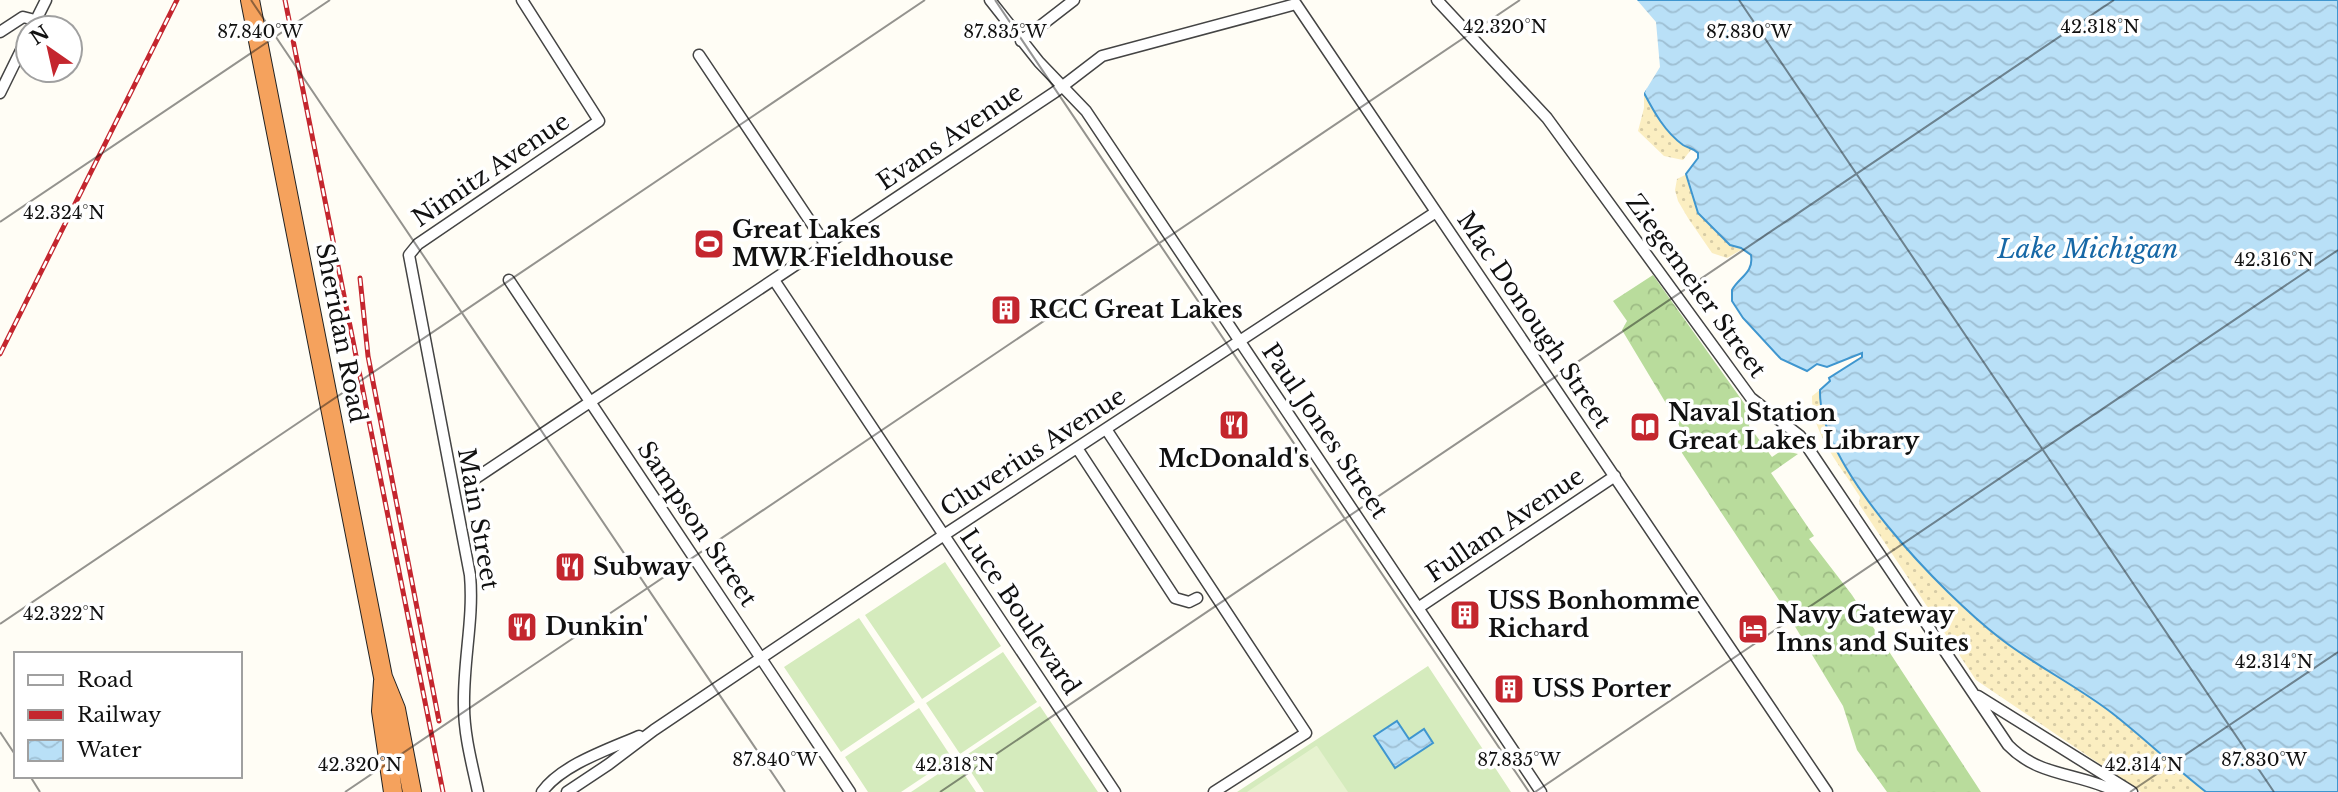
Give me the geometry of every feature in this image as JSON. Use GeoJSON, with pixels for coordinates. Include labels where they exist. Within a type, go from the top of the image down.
{"type":"FeatureCollection","features":[{"type":"Feature","properties":{"kind":"highway","name":"Sheridan Road"},"geometry":{"type":"LineString","coordinates":[[250,0],[383,677],[396,709],[412,792]]}},
{"type":"Feature","properties":{"kind":"highway","name":"Sheridan Road"},"geometry":{"type":"LineString","coordinates":[[383,677],[381,712],[393,792]]}},
{"type":"Feature","properties":{"kind":"street","name":"Paul Jones Street"},"geometry":{"type":"LineString","coordinates":[[990,0],[1021,41],[1086,111],[1541,792]]}},
{"type":"Feature","properties":{"kind":"street"},"geometry":{"type":"LineString","coordinates":[[1021,41],[1074,0]]}},
{"type":"Feature","properties":{"kind":"street","name":"Ziegemeier Street"},"geometry":{"type":"LineString","coordinates":[[1437,0],[1547,118],[1751,398],[1800,436],[2008,745],[2024,760],[2048,771],[2076,777],[2116,792]]}},
{"type":"Feature","properties":{"kind":"street","name":"Nimitz Avenue"},"geometry":{"type":"LineString","coordinates":[[409,256],[418,244],[599,121],[526,3]]}},
{"type":"Feature","properties":{"kind":"street","name":"Mac Donough Street"},"geometry":{"type":"LineString","coordinates":[[1263,13],[1296,4],[1827,792]]}},
{"type":"Feature","properties":{"kind":"street","name":"Evans Avenue"},"geometry":{"type":"LineString","coordinates":[[470,482],[1064,86],[1102,56],[1263,13]]}},
{"type":"Feature","properties":{"kind":"street"},"geometry":{"type":"LineString","coordinates":[[699,55],[826,245]]}},
{"type":"Feature","properties":{"kind":"street"},"geometry":{"type":"LineString","coordinates":[[0,93],[14,64]]}},
{"type":"Feature","properties":{"kind":"street","name":"Cluverius Avenue"},"geometry":{"type":"LineString","coordinates":[[567,792],[654,730],[944,535],[1436,212]]}},
{"type":"Feature","properties":{"kind":"street","name":"Main Street"},"geometry":{"type":"LineString","coordinates":[[409,256],[470,575],[472,609],[464,703],[467,737],[478,792]]}},
{"type":"Feature","properties":{"kind":"street","name":"Sampson Street"},"geometry":{"type":"LineString","coordinates":[[509,280],[850,792]]}},
{"type":"Feature","properties":{"kind":"street","name":"Luce Boulevard"},"geometry":{"type":"LineString","coordinates":[[774,280],[1115,792]]}},
{"type":"Feature","properties":{"kind":"street"},"geometry":{"type":"LineString","coordinates":[[1106,429],[1306,733],[1214,792]]}},
{"type":"Feature","properties":{"kind":"street"},"geometry":{"type":"LineString","coordinates":[[1077,448],[1175,598],[1189,602],[1197,598]]}},
{"type":"Feature","properties":{"kind":"street","name":"Fullam Avenue"},"geometry":{"type":"LineString","coordinates":[[1418,608],[1615,477]]}},
{"type":"Feature","properties":{"kind":"street"},"geometry":{"type":"LineString","coordinates":[[1972,692],[2132,792]]}},
{"type":"Feature","properties":{"kind":"street","name":"Cluverius Avenue"},"geometry":{"type":"LineString","coordinates":[[542,792],[548,784],[597,754],[654,730]]}},
{"type":"Feature","properties":{"kind":"green space"},"geometry":{"type":"Polygon","coordinates":[[[1653,275],[1751,413],[1749,426],[1772,457],[1782,450],[1798,454],[1771,473],[1814,536],[1809,539],[1852,595],[1981,792],[1887,792],[1857,750],[1843,706],[1779,600],[1682,453],[1679,425],[1622,330],[1627,321],[1613,301],[1653,275]]]}},
{"type":"Feature","properties":{"kind":"green space"},"geometry":{"type":"Polygon","coordinates":[[[945,562],[1001,646],[922,699],[865,615],[945,562]]]}},
{"type":"Feature","properties":{"kind":"green space"},"geometry":{"type":"Polygon","coordinates":[[[859,618],[915,702],[841,752],[784,667],[859,618]]]}},
{"type":"Feature","properties":{"kind":"green space"},"geometry":{"type":"Polygon","coordinates":[[[1003,652],[1037,702],[960,754],[926,703],[1003,652]]]}},
{"type":"Feature","properties":{"kind":"green space"},"geometry":{"type":"Polygon","coordinates":[[[1428,666],[1511,792],[1237,792],[1428,666]]]}},
{"type":"Feature","properties":{"kind":"green space"},"geometry":{"type":"Polygon","coordinates":[[[1040,706],[1098,792],[984,792],[962,758],[1040,706]]]}},
{"type":"Feature","properties":{"kind":"green space"},"geometry":{"type":"Polygon","coordinates":[[[919,708],[952,758],[901,792],[868,792],[845,757],[919,708]]]}},
{"type":"Feature","properties":{"kind":"green space"},"geometry":{"type":"Polygon","coordinates":[[[1316,746],[1348,792],[1247,792],[1316,746]]]}},
{"type":"Feature","properties":{"kind":"green space"},"geometry":{"type":"Polygon","coordinates":[[[956,762],[976,792],[911,792],[956,762]]]}},
{"type":"Feature","properties":{"kind":"sand"},"geometry":{"type":"Polygon","coordinates":[[[1644,93],[1705,132],[1683,160],[1664,156],[1638,131],[1644,108],[1644,93]]]}},
{"type":"Feature","properties":{"kind":"sand"},"geometry":{"type":"Polygon","coordinates":[[[1705,165],[1762,238],[1727,258],[1712,253],[1678,201],[1675,190],[1677,179],[1705,165]]]}},
{"type":"Feature","properties":{"kind":"sand"},"geometry":{"type":"Polygon","coordinates":[[[1837,377],[2338,792],[2141,792],[1976,680],[1859,504],[1860,497],[1836,461],[1816,423],[1812,396],[1837,377]]]}},
{"type":"Feature","properties":{"kind":"water","name":"Lake Michigan"},"geometry":{"type":"Polygon","coordinates":[[[1632,0],[2338,0],[2338,792],[2206,792],[2112,713],[2028,658],[1976,619],[1918,561],[1861,491],[1839,455],[1825,421],[1820,390],[1830,381],[1829,378],[1862,357],[1862,353],[1827,367],[1817,364],[1807,371],[1781,359],[1743,318],[1732,301],[1732,290],[1748,271],[1751,255],[1730,245],[1698,213],[1686,174],[1698,158],[1698,153],[1683,145],[1665,128],[1644,93],[1652,66],[1651,30],[1632,0]]]}},
{"type":"Feature","properties":{"kind":"water"},"geometry":{"type":"Polygon","coordinates":[[[1397,721],[1409,739],[1424,729],[1433,743],[1395,768],[1374,736],[1397,721]]]}},
{"type":"Feature","properties":{"kind":"pier"},"geometry":{"type":"Polygon","coordinates":[[[1628,0],[1637,0],[1656,22],[1660,67],[1644,93],[1644,101],[1641,93],[1649,65],[1648,31],[1628,0]]]}},
{"type":"Feature","properties":{"kind":"railway"},"geometry":{"type":"LineString","coordinates":[[0,354],[177,0]]}},
{"type":"Feature","properties":{"kind":"railway"},"geometry":{"type":"LineString","coordinates":[[285,0],[443,792]]}},
{"type":"Feature","properties":{"kind":"railway"},"geometry":{"type":"LineString","coordinates":[[360,278],[368,356],[439,721]]}},
{"type":"Feature","properties":{"kind":"place","name":"Great Lakes MWR Fieldhouse"},"geometry":{"type":"Point","coordinates":[709,244]}},
{"type":"Feature","properties":{"kind":"place","name":"RCC Great Lakes"},"geometry":{"type":"Point","coordinates":[1006,310]}},
{"type":"Feature","properties":{"kind":"place","name":"McDonald's"},"geometry":{"type":"Point","coordinates":[1234,425]}},
{"type":"Feature","properties":{"kind":"place","name":"Naval Station Great Lakes Library"},"geometry":{"type":"Point","coordinates":[1645,427]}},
{"type":"Feature","properties":{"kind":"place","name":"Subway"},"geometry":{"type":"Point","coordinates":[570,567]}},
{"type":"Feature","properties":{"kind":"place","name":"USS Bonhomme Richard"},"geometry":{"type":"Point","coordinates":[1465,615]}},
{"type":"Feature","properties":{"kind":"place","name":"Dunkin'"},"geometry":{"type":"Point","coordinates":[522,627]}},
{"type":"Feature","properties":{"kind":"place","name":"Navy Gateway Inns and Suites"},"geometry":{"type":"Point","coordinates":[1753,629]}},
{"type":"Feature","properties":{"kind":"place","name":"USS Porter"},"geometry":{"type":"Point","coordinates":[1509,689]}}]}
